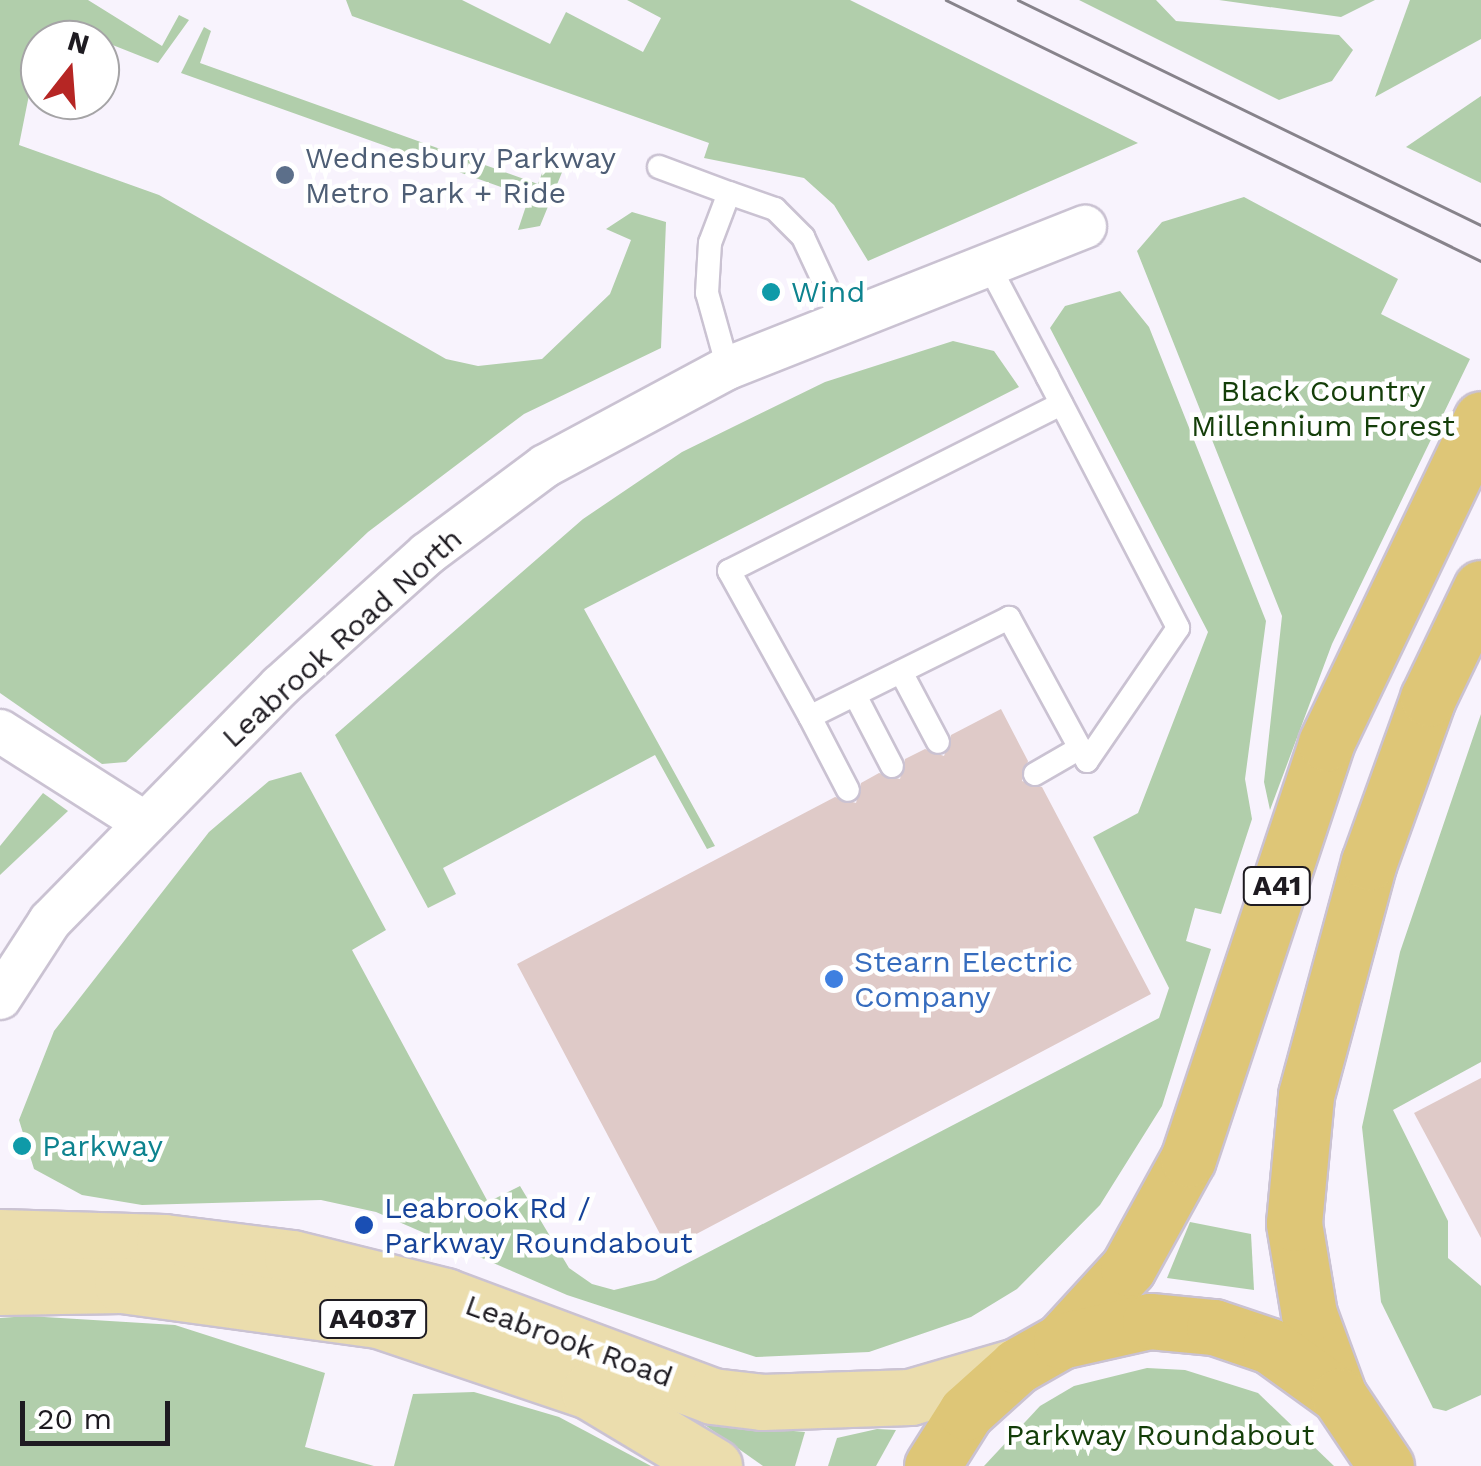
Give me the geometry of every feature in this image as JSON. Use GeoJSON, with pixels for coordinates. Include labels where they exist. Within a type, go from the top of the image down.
{"type":"FeatureCollection","features":[{"type":"Feature","properties":{"kind":"highway","name":"A41"},"geometry":{"type":"LineString","coordinates":[[932,1466],[966,1412],[1038,1353],[1128,1268],[1188,1159],[1326,743],[1481,418]]}},
{"type":"Feature","properties":{"kind":"highway","name":"A41"},"geometry":{"type":"LineString","coordinates":[[1338,1396],[1309,1314],[1294,1223],[1306,1094],[1369,862],[1428,698],[1481,588]]}},
{"type":"Feature","properties":{"kind":"highway","name":"A41"},"geometry":{"type":"LineString","coordinates":[[1038,1353],[1150,1322],[1214,1327],[1270,1346],[1338,1396],[1391,1461]]}},
{"type":"Feature","properties":{"kind":"main road","name":"Leabrook Road"},"geometry":{"type":"LineString","coordinates":[[0,1237],[164,1242],[292,1258],[445,1296],[712,1396],[762,1402],[910,1397],[1038,1353]]}},
{"type":"Feature","properties":{"kind":"main road","name":"Leabrook Road"},"geometry":{"type":"LineString","coordinates":[[0,1287],[122,1285],[278,1303],[490,1352],[589,1391],[714,1466]]}},
{"type":"Feature","properties":{"kind":"street","name":"Leabrook Road North"},"geometry":{"type":"LineString","coordinates":[[0,998],[50,921],[144,824],[427,554],[545,466],[728,368],[841,319],[1086,226]]}},
{"type":"Feature","properties":{"kind":"street"},"geometry":{"type":"LineString","coordinates":[[0,731],[144,824]]}},
{"type":"Feature","properties":{"kind":"street"},"geometry":{"type":"LineString","coordinates":[[0,1261],[230,1272],[278,1303]]}},
{"type":"Feature","properties":{"kind":"lane"},"geometry":{"type":"LineString","coordinates":[[659,167],[775,209],[803,237],[841,319]]}},
{"type":"Feature","properties":{"kind":"lane"},"geometry":{"type":"LineString","coordinates":[[728,368],[707,293],[710,244],[729,193]]}},
{"type":"Feature","properties":{"kind":"lane"},"geometry":{"type":"LineString","coordinates":[[810,717],[1008,618],[1088,761],[1178,628],[987,262]]}},
{"type":"Feature","properties":{"kind":"lane"},"geometry":{"type":"LineString","coordinates":[[848,790],[729,571],[1061,404]]}},
{"type":"Feature","properties":{"kind":"lane"},"geometry":{"type":"LineString","coordinates":[[901,672],[938,742]]}},
{"type":"Feature","properties":{"kind":"lane"},"geometry":{"type":"LineString","coordinates":[[854,695],[892,766]]}},
{"type":"Feature","properties":{"kind":"lane"},"geometry":{"type":"LineString","coordinates":[[1035,774],[1080,748]]}},
{"type":"Feature","properties":{"kind":"green space"},"geometry":{"type":"Polygon","coordinates":[[[0,0],[88,0],[162,46],[179,15],[189,20],[158,63],[120,48],[120,20],[20,20],[20,120],[24,120],[19,145],[159,195],[446,359],[478,366],[542,359],[610,294],[631,240],[606,229],[632,212],[666,222],[661,348],[524,414],[368,532],[126,762],[102,764],[0,693],[0,0]]]}},
{"type":"Feature","properties":{"kind":"green space"},"geometry":{"type":"Polygon","coordinates":[[[346,0],[462,0],[550,44],[566,12],[643,52],[661,18],[627,0],[850,0],[1138,143],[868,261],[834,205],[804,178],[704,158],[709,143],[352,16],[346,0]]]}},
{"type":"Feature","properties":{"kind":"green space"},"geometry":{"type":"Polygon","coordinates":[[[1079,0],[1156,0],[1176,21],[1339,35],[1353,50],[1332,81],[1279,100],[1079,0]]]}},
{"type":"Feature","properties":{"kind":"green space"},"geometry":{"type":"Polygon","coordinates":[[[1219,0],[1375,0],[1341,17],[1219,0]]]}},
{"type":"Feature","properties":{"kind":"green space"},"geometry":{"type":"Polygon","coordinates":[[[1410,0],[1481,0],[1481,39],[1375,97],[1410,0]]]}},
{"type":"Feature","properties":{"kind":"green space"},"geometry":{"type":"Polygon","coordinates":[[[204,27],[211,31],[200,63],[538,184],[550,152],[560,155],[565,165],[540,226],[518,230],[529,197],[181,73],[204,27]]]}},
{"type":"Feature","properties":{"kind":"green space"},"geometry":{"type":"Polygon","coordinates":[[[1481,96],[1481,183],[1406,147],[1481,96]]]}},
{"type":"Feature","properties":{"kind":"green space","name":"Black Country Millennium Forest"},"geometry":{"type":"Polygon","coordinates":[[[1244,197],[1398,279],[1381,314],[1470,359],[1332,644],[1270,810],[1264,782],[1282,616],[1137,251],[1162,222],[1244,197]]]}},
{"type":"Feature","properties":{"kind":"green space"},"geometry":{"type":"Polygon","coordinates":[[[1120,291],[1149,327],[1266,621],[1245,779],[1252,819],[1221,914],[1195,908],[1186,941],[1211,949],[1162,1106],[1100,1205],[1017,1289],[971,1317],[869,1352],[756,1357],[567,1295],[376,1212],[321,1200],[142,1205],[82,1195],[34,1169],[19,1120],[54,1031],[209,832],[269,781],[301,772],[386,930],[352,950],[488,1202],[520,1186],[569,1268],[592,1284],[614,1290],[655,1280],[1159,1018],[1169,988],[1093,837],[1138,813],[1208,632],[1050,328],[1065,306],[1120,291]]]}},
{"type":"Feature","properties":{"kind":"green space"},"geometry":{"type":"Polygon","coordinates":[[[953,341],[994,351],[1019,387],[584,609],[715,846],[707,849],[655,755],[443,868],[456,894],[428,908],[335,735],[583,519],[682,452],[825,382],[953,341]]]}},
{"type":"Feature","properties":{"kind":"green space"},"geometry":{"type":"Polygon","coordinates":[[[1481,714],[1481,1062],[1393,1110],[1448,1221],[1448,1258],[1481,1286],[1481,1395],[1446,1411],[1433,1408],[1381,1302],[1362,1127],[1400,952],[1481,714]]]}},
{"type":"Feature","properties":{"kind":"green space"},"geometry":{"type":"Polygon","coordinates":[[[43,793],[68,811],[0,875],[0,846],[43,793]]]}},
{"type":"Feature","properties":{"kind":"green space"},"geometry":{"type":"Polygon","coordinates":[[[1190,1222],[1251,1234],[1254,1290],[1167,1278],[1190,1222]]]}},
{"type":"Feature","properties":{"kind":"green space"},"geometry":{"type":"Polygon","coordinates":[[[28,1316],[175,1325],[325,1373],[305,1447],[374,1466],[0,1466],[0,1318],[28,1316]]]}},
{"type":"Feature","properties":{"kind":"green space","name":"Parkway Roundabout"},"geometry":{"type":"Polygon","coordinates":[[[1147,1368],[1185,1370],[1258,1393],[1334,1466],[984,1466],[1040,1406],[1074,1386],[1147,1368]]]}},
{"type":"Feature","properties":{"kind":"green space"},"geometry":{"type":"Polygon","coordinates":[[[474,1392],[559,1417],[651,1466],[394,1466],[413,1394],[474,1392]]]}},
{"type":"Feature","properties":{"kind":"green space"},"geometry":{"type":"Polygon","coordinates":[[[702,1423],[805,1432],[795,1466],[763,1466],[702,1423]]]}},
{"type":"Feature","properties":{"kind":"green space"},"geometry":{"type":"Polygon","coordinates":[[[877,1429],[896,1430],[876,1466],[828,1466],[837,1438],[877,1429]]]}},
{"type":"Feature","properties":{"kind":"building","name":"Stearn Electric Company"},"geometry":{"type":"Polygon","coordinates":[[[1001,709],[1028,761],[1022,781],[1042,787],[1151,994],[668,1249],[517,964],[835,797],[856,803],[861,783],[879,773],[900,779],[905,759],[925,749],[944,756],[951,735],[1001,709]]]}},
{"type":"Feature","properties":{"kind":"building"},"geometry":{"type":"Polygon","coordinates":[[[1481,1078],[1481,1238],[1414,1113],[1481,1078]]]}},
{"type":"Feature","properties":{"kind":"tram line"},"geometry":{"type":"LineString","coordinates":[[946,0],[1481,261]]}},
{"type":"Feature","properties":{"kind":"tram line"},"geometry":{"type":"LineString","coordinates":[[1018,0],[1481,225]]}},
{"type":"Feature","properties":{"kind":"place","name":"Wednesbury Parkway Metro Park + Ride"},"geometry":{"type":"Point","coordinates":[285,175]}},
{"type":"Feature","properties":{"kind":"place","name":"Wind"},"geometry":{"type":"Point","coordinates":[771,292]}},
{"type":"Feature","properties":{"kind":"place","name":"Stearn Electric Company"},"geometry":{"type":"Point","coordinates":[834,979]}},
{"type":"Feature","properties":{"kind":"place","name":"Parkway"},"geometry":{"type":"Point","coordinates":[22,1146]}},
{"type":"Feature","properties":{"kind":"place","name":"Leabrook Rd / Parkway Roundabout"},"geometry":{"type":"Point","coordinates":[364,1225]}}]}
